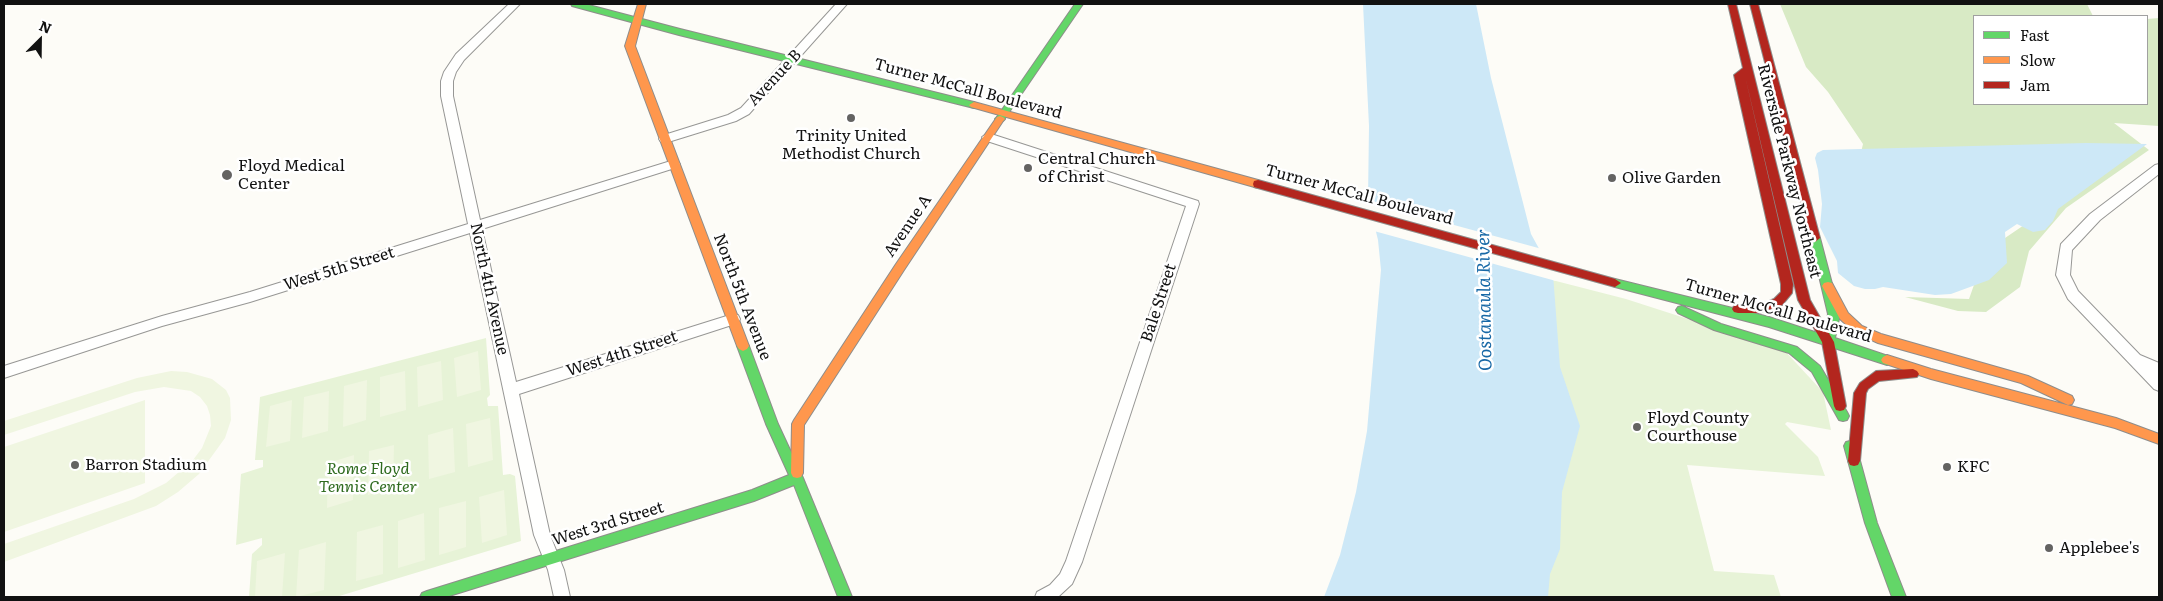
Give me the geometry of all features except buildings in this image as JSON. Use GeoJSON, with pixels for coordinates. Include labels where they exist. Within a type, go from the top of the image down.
{"type":"FeatureCollection","features":[{"type":"Feature","properties":{"kind":"main road","name":"Turner McCall Boulevard"},"geometry":{"type":"LineString","coordinates":[[575,4],[1003,114],[1622,284],[1769,322],[1931,374],[2158,436]]}},
{"type":"Feature","properties":{"kind":"main road","name":"North 5th Avenue"},"geometry":{"type":"LineString","coordinates":[[642,4],[630,46],[772,424],[797,478],[845,597]]}},
{"type":"Feature","properties":{"kind":"main road","name":"Avenue A"},"geometry":{"type":"LineString","coordinates":[[797,478],[798,424],[904,260],[1079,4]]}},
{"type":"Feature","properties":{"kind":"main road","name":"Riverside Parkway Northeast"},"geometry":{"type":"LineString","coordinates":[[1732,4],[1804,300],[1828,342],[1843,416],[1871,523],[1899,597]]}},
{"type":"Feature","properties":{"kind":"main road","name":"Riverside Parkway Northeast"},"geometry":{"type":"LineString","coordinates":[[1754,4],[1828,286],[1834,314],[1828,342]]}},
{"type":"Feature","properties":{"kind":"main road"},"geometry":{"type":"LineString","coordinates":[[1718,309],[1759,308],[1773,304],[1783,297],[1787,284],[1739,75],[1748,69]]}},
{"type":"Feature","properties":{"kind":"main road"},"geometry":{"type":"LineString","coordinates":[[1622,284],[1718,327],[1793,350],[1816,369],[1843,416]]}},
{"type":"Feature","properties":{"kind":"main road"},"geometry":{"type":"LineString","coordinates":[[1828,286],[1844,316],[1858,328],[1878,338],[2024,378],[2116,424]]}},
{"type":"Feature","properties":{"kind":"main road"},"geometry":{"type":"LineString","coordinates":[[1854,461],[1860,393],[1864,386],[1871,379],[1886,374],[1931,374]]}},
{"type":"Feature","properties":{"kind":"main road","name":"West 3rd Street"},"geometry":{"type":"LineString","coordinates":[[427,597],[754,495],[797,478]]}},
{"type":"Feature","properties":{"kind":"street","name":"North 4th Avenue"},"geometry":{"type":"LineString","coordinates":[[515,4],[460,57],[450,72],[447,81],[447,96],[542,535],[551,558],[562,597]]}},
{"type":"Feature","properties":{"kind":"street","name":"Avenue B"},"geometry":{"type":"LineString","coordinates":[[665,139],[738,116],[751,105],[842,4]]}},
{"type":"Feature","properties":{"kind":"street","name":"Bale Street"},"geometry":{"type":"LineString","coordinates":[[988,137],[1193,204],[1176,249],[1074,562],[1066,579],[1056,590],[1043,597]]}},
{"type":"Feature","properties":{"kind":"street","name":"West 5th Street"},"geometry":{"type":"LineString","coordinates":[[4,372],[162,321],[250,297],[674,164]]}},
{"type":"Feature","properties":{"kind":"street"},"geometry":{"type":"LineString","coordinates":[[2159,168],[2095,217],[2066,248],[2062,275],[2073,295],[2159,385]]}},
{"type":"Feature","properties":{"kind":"street","name":"West 4th Street"},"geometry":{"type":"LineString","coordinates":[[511,390],[733,318]]}},
{"type":"Feature","properties":{"kind":"street"},"geometry":{"type":"LineString","coordinates":[[2134,359],[2159,369]]}},
{"type":"Feature","properties":{"kind":"green space"},"geometry":{"type":"Polygon","coordinates":[[[1780,4],[2087,4],[2092,15],[1973,15],[1973,105],[2148,105],[2148,19],[2159,18],[2159,126],[2114,123],[2149,150],[2066,208],[2029,251],[2020,287],[1986,312],[1958,311],[1905,297],[1969,299],[1986,251],[2027,223],[1858,165],[1863,144],[1828,92],[1806,67],[1780,4]]]}},
{"type":"Feature","properties":{"kind":"green space","name":"Floyd County Courthouse"},"geometry":{"type":"Polygon","coordinates":[[[1482,262],[1626,299],[1784,350],[1823,392],[1831,430],[1787,422],[1785,424],[1818,457],[1825,476],[1687,465],[1714,571],[1774,575],[1781,597],[1469,597],[1482,262]]]}},
{"type":"Feature","properties":{"kind":"green space","name":"Rome Floyd Tennis Center"},"geometry":{"type":"Polygon","coordinates":[[[486,338],[490,395],[487,398],[488,406],[498,406],[503,475],[510,474],[515,476],[521,541],[336,597],[249,597],[252,554],[262,545],[262,538],[236,545],[241,474],[263,467],[263,460],[255,460],[260,397],[486,338]]]}},
{"type":"Feature","properties":{"kind":"green space"},"geometry":{"type":"Polygon","coordinates":[[[478,351],[481,390],[457,397],[454,358],[478,351]]]}},
{"type":"Feature","properties":{"kind":"green space"},"geometry":{"type":"Polygon","coordinates":[[[441,361],[443,400],[418,407],[417,367],[441,361]]]}},
{"type":"Feature","properties":{"kind":"green space"},"geometry":{"type":"Polygon","coordinates":[[[171,371],[187,372],[212,379],[226,390],[230,398],[231,420],[225,438],[199,474],[178,492],[156,506],[4,562],[4,544],[134,499],[166,483],[193,460],[202,448],[211,426],[207,406],[200,397],[191,391],[164,387],[135,392],[4,435],[4,421],[137,378],[171,371]]]}},
{"type":"Feature","properties":{"kind":"green space"},"geometry":{"type":"Polygon","coordinates":[[[405,371],[406,410],[380,417],[380,377],[405,371]]]}},
{"type":"Feature","properties":{"kind":"green space"},"geometry":{"type":"Polygon","coordinates":[[[367,380],[366,420],[343,427],[344,386],[367,380]]]}},
{"type":"Feature","properties":{"kind":"green space"},"geometry":{"type":"Polygon","coordinates":[[[329,391],[328,431],[302,438],[304,397],[329,391]]]}},
{"type":"Feature","properties":{"kind":"green space","name":"Barron Stadium"},"geometry":{"type":"Polygon","coordinates":[[[145,400],[145,483],[4,532],[4,447],[145,400]]]}},
{"type":"Feature","properties":{"kind":"green space"},"geometry":{"type":"Polygon","coordinates":[[[292,400],[290,441],[266,447],[270,406],[292,400]]]}},
{"type":"Feature","properties":{"kind":"green space"},"geometry":{"type":"Polygon","coordinates":[[[490,418],[493,460],[468,467],[466,424],[490,418]]]}},
{"type":"Feature","properties":{"kind":"green space"},"geometry":{"type":"Polygon","coordinates":[[[453,428],[455,472],[429,479],[428,435],[453,428]]]}},
{"type":"Feature","properties":{"kind":"green space"},"geometry":{"type":"Polygon","coordinates":[[[394,445],[393,488],[368,495],[369,451],[394,445]]]}},
{"type":"Feature","properties":{"kind":"green space"},"geometry":{"type":"Polygon","coordinates":[[[354,455],[353,500],[327,508],[328,463],[354,455]]]}},
{"type":"Feature","properties":{"kind":"green space"},"geometry":{"type":"Polygon","coordinates":[[[504,490],[507,535],[482,543],[479,497],[504,490]]]}},
{"type":"Feature","properties":{"kind":"green space"},"geometry":{"type":"Polygon","coordinates":[[[466,501],[466,547],[439,555],[439,508],[466,501]]]}},
{"type":"Feature","properties":{"kind":"green space"},"geometry":{"type":"Polygon","coordinates":[[[424,513],[425,560],[398,568],[398,521],[424,513]]]}},
{"type":"Feature","properties":{"kind":"green space"},"geometry":{"type":"Polygon","coordinates":[[[383,525],[383,574],[356,581],[357,532],[383,525]]]}},
{"type":"Feature","properties":{"kind":"green space"},"geometry":{"type":"Polygon","coordinates":[[[326,542],[324,590],[296,597],[299,550],[326,542]]]}},
{"type":"Feature","properties":{"kind":"green space"},"geometry":{"type":"Polygon","coordinates":[[[285,553],[282,597],[255,597],[257,561],[285,553]]]}},
{"type":"Feature","properties":{"kind":"water","name":"Oostanaula River"},"geometry":{"type":"Polygon","coordinates":[[[1363,4],[1476,4],[1491,78],[1531,234],[1553,274],[1560,367],[1580,426],[1562,492],[1560,549],[1550,574],[1548,597],[1324,597],[1340,555],[1356,492],[1367,431],[1381,270],[1378,240],[1368,199],[1369,126],[1363,4]]]}},
{"type":"Feature","properties":{"kind":"water"},"geometry":{"type":"Polygon","coordinates":[[[2086,143],[2147,144],[2058,209],[2053,221],[2045,230],[2033,232],[2017,224],[2005,232],[2007,263],[1989,280],[1951,294],[1935,295],[1883,287],[1865,289],[1854,286],[1838,273],[1837,261],[1820,227],[1822,204],[1815,158],[1817,153],[1823,150],[2086,143]]]}},
{"type":"Feature","properties":{"kind":"pier"},"geometry":{"type":"Polygon","coordinates":[[[1366,201],[1542,249],[1555,273],[1556,281],[1374,231],[1366,201]]]}},
{"type":"Feature","properties":{"kind":"traffic: fast"},"geometry":{"type":"LineString","coordinates":[[575,4],[679,32],[974,105]]}},
{"type":"Feature","properties":{"kind":"traffic: fast"},"geometry":{"type":"LineString","coordinates":[[1000,119],[1079,4]]}},
{"type":"Feature","properties":{"kind":"traffic: fast"},"geometry":{"type":"LineString","coordinates":[[1815,238],[1834,314],[1828,342]]}},
{"type":"Feature","properties":{"kind":"traffic: fast"},"geometry":{"type":"LineString","coordinates":[[1615,283],[1769,322],[1887,360]]}},
{"type":"Feature","properties":{"kind":"traffic: fast"},"geometry":{"type":"LineString","coordinates":[[1682,310],[1718,327],[1793,350],[1816,369],[1843,416]]}},
{"type":"Feature","properties":{"kind":"traffic: fast"},"geometry":{"type":"LineString","coordinates":[[743,346],[772,424],[797,478],[845,597]]}},
{"type":"Feature","properties":{"kind":"traffic: fast"},"geometry":{"type":"LineString","coordinates":[[1850,446],[1871,523],[1899,597]]}},
{"type":"Feature","properties":{"kind":"traffic: fast"},"geometry":{"type":"LineString","coordinates":[[427,597],[754,495],[797,478]]}},
{"type":"Feature","properties":{"kind":"traffic: slow"},"geometry":{"type":"LineString","coordinates":[[642,4],[630,46],[743,346]]}},
{"type":"Feature","properties":{"kind":"traffic: slow"},"geometry":{"type":"LineString","coordinates":[[974,105],[1258,184]]}},
{"type":"Feature","properties":{"kind":"traffic: slow"},"geometry":{"type":"LineString","coordinates":[[797,473],[798,424],[900,267],[1000,119]]}},
{"type":"Feature","properties":{"kind":"traffic: slow"},"geometry":{"type":"LineString","coordinates":[[1828,286],[1844,316],[1858,329],[1878,338],[2024,379],[2068,400]]}},
{"type":"Feature","properties":{"kind":"traffic: slow"},"geometry":{"type":"LineString","coordinates":[[1887,360],[1931,374],[2116,423],[2159,439]]}},
{"type":"Feature","properties":{"kind":"traffic: jam"},"geometry":{"type":"LineString","coordinates":[[1732,4],[1804,300],[1828,342],[1840,406]]}},
{"type":"Feature","properties":{"kind":"traffic: jam"},"geometry":{"type":"LineString","coordinates":[[1754,4],[1815,238]]}},
{"type":"Feature","properties":{"kind":"traffic: jam"},"geometry":{"type":"LineString","coordinates":[[1738,309],[1759,309],[1778,302],[1786,293],[1787,284],[1739,75],[1748,69]]}},
{"type":"Feature","properties":{"kind":"traffic: jam"},"geometry":{"type":"LineString","coordinates":[[1258,184],[1615,283]]}},
{"type":"Feature","properties":{"kind":"traffic: jam"},"geometry":{"type":"LineString","coordinates":[[1854,461],[1860,393],[1864,386],[1876,376],[1913,374]]}},
{"type":"Feature","properties":{"kind":"place","name":"Trinity United Methodist Church"},"geometry":{"type":"Point","coordinates":[851,118]}},
{"type":"Feature","properties":{"kind":"place","name":"Central Church of Christ"},"geometry":{"type":"Point","coordinates":[1028,168]}},
{"type":"Feature","properties":{"kind":"place","name":"Floyd Medical Center"},"geometry":{"type":"Point","coordinates":[227,175]}},
{"type":"Feature","properties":{"kind":"place","name":"Olive Garden"},"geometry":{"type":"Point","coordinates":[1612,178]}},
{"type":"Feature","properties":{"kind":"place","name":"Floyd County Courthouse"},"geometry":{"type":"Point","coordinates":[1637,427]}},
{"type":"Feature","properties":{"kind":"place","name":"Barron Stadium"},"geometry":{"type":"Point","coordinates":[75,465]}},
{"type":"Feature","properties":{"kind":"place","name":"KFC"},"geometry":{"type":"Point","coordinates":[1947,467]}},
{"type":"Feature","properties":{"kind":"place","name":"Applebee's"},"geometry":{"type":"Point","coordinates":[2049,548]}}]}
